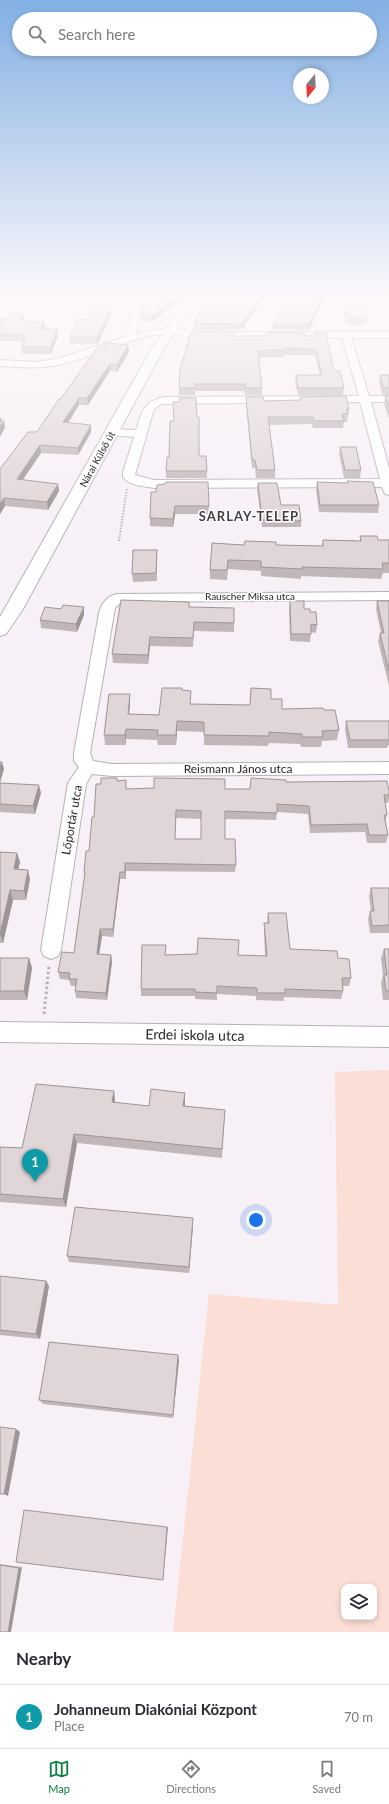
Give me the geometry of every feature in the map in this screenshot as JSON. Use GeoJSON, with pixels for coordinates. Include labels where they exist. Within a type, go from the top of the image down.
{"type":"FeatureCollection","features":[{"type":"Feature","properties":{"kind":"street","name":"Nárai Külső út"},"geometry":{"type":"LineString","coordinates":[[0,630],[14,609],[146,371]]}},
{"type":"Feature","properties":{"kind":"street"},"geometry":{"type":"LineString","coordinates":[[357,371],[365,399],[388,486],[154,484],[138,481],[129,477],[129,472],[149,408],[156,402],[164,400],[365,399],[389,399]]}},
{"type":"Feature","properties":{"kind":"street"},"geometry":{"type":"LineString","coordinates":[[111,432],[141,434]]}},
{"type":"Feature","properties":{"kind":"street","name":"Rauscher Miksa utca"},"geometry":{"type":"LineString","coordinates":[[88,767],[83,761],[82,753],[106,613],[108,606],[117,598],[389,596]]}},
{"type":"Feature","properties":{"kind":"street","name":"Reismann János utca"},"geometry":{"type":"LineString","coordinates":[[88,767],[112,770],[389,768]]}},
{"type":"Feature","properties":{"kind":"street","name":"Lőportár utca"},"geometry":{"type":"LineString","coordinates":[[51,950],[77,782],[88,767]]}},
{"type":"Feature","properties":{"kind":"street","name":"Erdei iskola utca"},"geometry":{"type":"LineString","coordinates":[[0,1032],[389,1037]]}},
{"type":"Feature","properties":{"kind":"path"},"geometry":{"type":"LineString","coordinates":[[119,541],[125,495],[128,486],[138,481]]}},
{"type":"Feature","properties":{"kind":"path"},"geometry":{"type":"LineString","coordinates":[[46,1033],[44,1008],[51,950]]}},
{"type":"Feature","properties":{"kind":"shaded area"},"geometry":{"type":"Polygon","coordinates":[[[389,1070],[389,1632],[173,1632],[209,1294],[338,1305],[335,1072],[389,1070]]]}},
{"type":"Feature","properties":{"kind":"building"},"geometry":{"type":"Polygon","coordinates":[[[81,371],[105,371],[87,398],[79,398],[63,422],[91,425],[78,448],[40,445],[17,479],[58,484],[47,502],[4,498],[0,504],[0,469],[28,432],[37,432],[59,399],[60,400],[81,371]]]}},
{"type":"Feature","properties":{"kind":"building"},"geometry":{"type":"Polygon","coordinates":[[[180,371],[260,371],[262,388],[245,388],[245,384],[195,384],[195,388],[179,388],[180,371]]]}},
{"type":"Feature","properties":{"kind":"building"},"geometry":{"type":"Polygon","coordinates":[[[321,371],[340,371],[344,388],[298,388],[296,375],[322,375],[321,371]]]}},
{"type":"Feature","properties":{"kind":"building"},"geometry":{"type":"Polygon","coordinates":[[[380,375],[389,375],[389,388],[383,387],[380,375]]]}},
{"type":"Feature","properties":{"kind":"building"},"geometry":{"type":"Polygon","coordinates":[[[346,396],[349,409],[347,409],[348,414],[342,414],[344,421],[314,421],[313,417],[268,417],[275,470],[257,470],[255,460],[252,460],[246,397],[263,397],[264,401],[301,400],[300,397],[346,396]]]}},
{"type":"Feature","properties":{"kind":"building"},"geometry":{"type":"Polygon","coordinates":[[[385,396],[389,396],[389,408],[385,396]]]}},
{"type":"Feature","properties":{"kind":"building"},"geometry":{"type":"Polygon","coordinates":[[[179,398],[196,398],[197,417],[199,417],[199,456],[206,456],[207,471],[166,471],[167,457],[169,457],[170,421],[174,421],[173,402],[179,402],[179,398]]]}},
{"type":"Feature","properties":{"kind":"building"},"geometry":{"type":"Polygon","coordinates":[[[0,421],[4,421],[0,427],[0,421]]]}},
{"type":"Feature","properties":{"kind":"building"},"geometry":{"type":"Polygon","coordinates":[[[340,447],[356,447],[361,470],[345,470],[340,447]]]}},
{"type":"Feature","properties":{"kind":"building"},"geometry":{"type":"Polygon","coordinates":[[[347,481],[373,482],[379,505],[320,505],[317,482],[348,483],[347,481]]]}},
{"type":"Feature","properties":{"kind":"building"},"geometry":{"type":"Polygon","coordinates":[[[166,482],[208,482],[209,506],[175,506],[173,519],[150,518],[151,492],[156,492],[157,485],[165,484],[166,482]]]}},
{"type":"Feature","properties":{"kind":"building"},"geometry":{"type":"Polygon","coordinates":[[[258,483],[277,483],[281,505],[299,505],[301,521],[262,520],[258,483]]]}},
{"type":"Feature","properties":{"kind":"building"},"geometry":{"type":"Polygon","coordinates":[[[360,536],[377,536],[378,540],[389,540],[389,563],[382,563],[383,569],[302,567],[302,569],[261,567],[261,561],[228,560],[227,570],[210,570],[212,543],[244,545],[245,541],[276,542],[276,545],[323,546],[323,540],[361,541],[360,536]]]}},
{"type":"Feature","properties":{"kind":"building"},"geometry":{"type":"Polygon","coordinates":[[[133,550],[157,550],[156,573],[132,574],[133,550]]]}},
{"type":"Feature","properties":{"kind":"building"},"geometry":{"type":"Polygon","coordinates":[[[121,600],[189,602],[189,607],[234,608],[234,623],[194,622],[193,638],[150,637],[148,655],[112,654],[121,600]]]}},
{"type":"Feature","properties":{"kind":"building"},"geometry":{"type":"Polygon","coordinates":[[[290,601],[304,601],[304,609],[310,609],[310,612],[316,612],[317,625],[311,624],[311,634],[291,634],[290,601]]]}},
{"type":"Feature","properties":{"kind":"building"},"geometry":{"type":"Polygon","coordinates":[[[377,601],[389,601],[389,671],[380,633],[384,633],[377,601]]]}},
{"type":"Feature","properties":{"kind":"building"},"geometry":{"type":"Polygon","coordinates":[[[63,605],[84,607],[76,624],[40,620],[45,607],[61,609],[63,605]]]}},
{"type":"Feature","properties":{"kind":"building"},"geometry":{"type":"Polygon","coordinates":[[[162,688],[182,688],[182,690],[191,691],[190,704],[250,705],[251,688],[271,689],[271,699],[282,699],[282,709],[323,708],[324,710],[335,710],[339,730],[322,731],[323,737],[302,737],[302,734],[269,732],[269,736],[204,735],[204,722],[177,721],[176,735],[157,735],[158,730],[126,729],[125,735],[104,735],[109,694],[130,694],[128,714],[159,715],[162,688]]]}},
{"type":"Feature","properties":{"kind":"building"},"geometry":{"type":"Polygon","coordinates":[[[346,721],[389,721],[389,740],[350,740],[346,721]]]}},
{"type":"Feature","properties":{"kind":"building"},"geometry":{"type":"Polygon","coordinates":[[[101,778],[117,778],[117,781],[126,780],[126,789],[154,788],[154,778],[225,779],[225,789],[250,789],[251,778],[286,780],[286,782],[387,781],[389,795],[384,795],[387,815],[384,815],[388,835],[369,835],[367,824],[311,825],[309,806],[277,804],[277,813],[225,811],[225,839],[235,839],[236,865],[125,863],[125,872],[120,872],[113,929],[100,929],[97,954],[111,955],[106,993],[75,991],[77,979],[69,979],[70,973],[58,972],[62,952],[74,953],[85,872],[86,851],[89,851],[92,817],[94,817],[96,784],[101,784],[101,778]],[[176,810],[175,839],[201,839],[201,811],[176,810]]]}},
{"type":"Feature","properties":{"kind":"building"},"geometry":{"type":"Polygon","coordinates":[[[0,783],[39,785],[33,806],[0,804],[0,783]]]}},
{"type":"Feature","properties":{"kind":"building"},"geometry":{"type":"Polygon","coordinates":[[[0,852],[17,853],[14,869],[28,870],[24,891],[10,890],[0,934],[0,852]]]}},
{"type":"Feature","properties":{"kind":"building"},"geometry":{"type":"Polygon","coordinates":[[[371,888],[389,888],[389,925],[372,926],[370,911],[374,911],[371,888]]]}},
{"type":"Feature","properties":{"kind":"building"},"geometry":{"type":"Polygon","coordinates":[[[268,913],[286,913],[290,949],[337,951],[338,958],[349,959],[351,978],[342,978],[343,991],[285,989],[285,993],[257,993],[257,988],[217,986],[217,993],[195,992],[195,989],[141,989],[142,945],[166,945],[165,955],[197,954],[198,938],[239,940],[238,955],[267,956],[264,923],[269,923],[268,913]]]}},
{"type":"Feature","properties":{"kind":"building"},"geometry":{"type":"Polygon","coordinates":[[[384,949],[389,949],[389,991],[386,991],[384,975],[387,975],[384,949]]]}},
{"type":"Feature","properties":{"kind":"building"},"geometry":{"type":"Polygon","coordinates":[[[0,958],[29,958],[24,991],[0,991],[0,958]]]}},
{"type":"Feature","properties":{"kind":"building"},"geometry":{"type":"Polygon","coordinates":[[[36,1084],[114,1091],[112,1102],[149,1106],[151,1089],[185,1093],[183,1106],[225,1110],[222,1149],[74,1134],[63,1199],[0,1194],[0,1147],[22,1148],[36,1084]]]}},
{"type":"Feature","properties":{"kind":"building"},"geometry":{"type":"Polygon","coordinates":[[[75,1207],[193,1218],[189,1267],[67,1256],[75,1207]]]}},
{"type":"Feature","properties":{"kind":"building"},"geometry":{"type":"Polygon","coordinates":[[[0,1276],[46,1281],[36,1334],[0,1330],[0,1276]]]}},
{"type":"Feature","properties":{"kind":"building"},"geometry":{"type":"Polygon","coordinates":[[[49,1342],[178,1355],[173,1415],[39,1400],[49,1342]]]}},
{"type":"Feature","properties":{"kind":"building"},"geometry":{"type":"Polygon","coordinates":[[[0,1427],[16,1429],[4,1494],[0,1494],[0,1427]]]}},
{"type":"Feature","properties":{"kind":"building"},"geometry":{"type":"Polygon","coordinates":[[[24,1510],[167,1527],[163,1580],[16,1562],[24,1510]]]}},
{"type":"Feature","properties":{"kind":"building"},"geometry":{"type":"Polygon","coordinates":[[[0,1565],[19,1568],[8,1632],[0,1632],[0,1565]]]}},
{"type":"Feature","properties":{"kind":"place","name":"Johanneum Diakóniai Központ"},"geometry":{"type":"Point","coordinates":[35,1182]}},
{"type":"Feature","properties":{"kind":"district","name":"SARLAY-TELEP"},"geometry":{"type":"Point","coordinates":[249,516]}}]}
